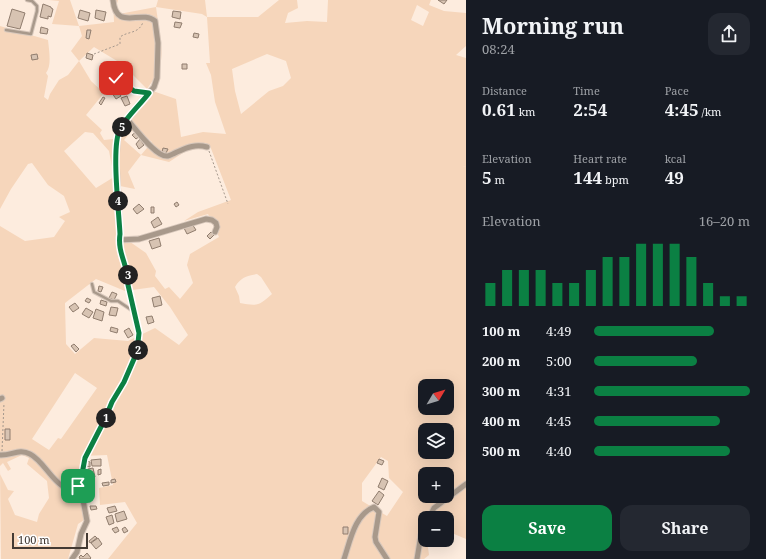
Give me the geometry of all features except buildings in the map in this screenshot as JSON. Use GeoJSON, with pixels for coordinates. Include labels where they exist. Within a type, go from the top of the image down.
{"type":"FeatureCollection","features":[{"type":"Feature","properties":{"kind":"street"},"geometry":{"type":"LineString","coordinates":[[1,455],[20,451],[31,454],[43,464],[63,487],[68,489],[75,488],[80,485],[85,458],[112,402],[124,382],[137,352],[139,333],[128,285],[129,277],[121,255],[119,240],[116,159],[117,142],[120,130],[127,119],[154,87],[157,78],[158,43],[155,21],[153,18],[126,18],[119,15],[114,9],[113,0]]}},
{"type":"Feature","properties":{"kind":"street"},"geometry":{"type":"LineString","coordinates":[[108,72],[134,91],[149,93]]}},
{"type":"Feature","properties":{"kind":"street"},"geometry":{"type":"LineString","coordinates":[[127,119],[152,149],[161,155],[168,156],[199,145],[208,147]]}},
{"type":"Feature","properties":{"kind":"street"},"geometry":{"type":"LineString","coordinates":[[119,240],[139,239],[206,219],[212,220],[216,223],[217,227],[214,232]]}},
{"type":"Feature","properties":{"kind":"street"},"geometry":{"type":"LineString","coordinates":[[432,511],[434,508],[466,484]]}},
{"type":"Feature","properties":{"kind":"street"},"geometry":{"type":"LineString","coordinates":[[72,559],[77,552],[81,534],[87,521],[83,500],[78,486]]}},
{"type":"Feature","properties":{"kind":"street"},"geometry":{"type":"LineString","coordinates":[[344,559],[355,528],[366,512],[374,507],[379,512],[375,537],[376,542],[387,559]]}},
{"type":"Feature","properties":{"kind":"street"},"geometry":{"type":"LineString","coordinates":[[417,559],[419,547]]}},
{"type":"Feature","properties":{"kind":"lane"},"geometry":{"type":"LineString","coordinates":[[6,30],[31,34],[37,6],[32,1],[27,0]]}},
{"type":"Feature","properties":{"kind":"lane"},"geometry":{"type":"LineString","coordinates":[[92,284],[94,292],[111,301],[118,301],[135,313]]}},
{"type":"Feature","properties":{"kind":"path"},"geometry":{"type":"LineString","coordinates":[[94,54],[120,44],[120,37],[122,35],[137,31],[142,26],[144,18]]}},
{"type":"Feature","properties":{"kind":"path"},"geometry":{"type":"LineString","coordinates":[[208,147],[228,204]]}},
{"type":"Feature","properties":{"kind":"path"},"geometry":{"type":"LineString","coordinates":[[1,455],[2,400]]}},
{"type":"Feature","properties":{"kind":"shaded area"},"geometry":{"type":"Polygon","coordinates":[[[49,0],[70,0],[79,26],[52,24],[59,1],[49,0]]]}},
{"type":"Feature","properties":{"kind":"shaded area"},"geometry":{"type":"Polygon","coordinates":[[[113,0],[118,0],[114,15],[156,7],[161,42],[161,61],[153,80],[147,89],[122,64],[94,47],[79,61],[71,51],[82,36],[79,26],[114,22],[113,0]]]}},
{"type":"Feature","properties":{"kind":"shaded area"},"geometry":{"type":"Polygon","coordinates":[[[158,0],[205,0],[207,17],[202,14],[156,7],[158,0]]]}},
{"type":"Feature","properties":{"kind":"shaded area"},"geometry":{"type":"Polygon","coordinates":[[[279,0],[297,0],[298,8],[288,13],[285,23],[307,21],[327,22],[328,0],[431,0],[429,5],[444,11],[466,13],[466,46],[456,55],[466,58],[466,539],[454,534],[454,511],[418,511],[418,547],[428,547],[429,555],[424,559],[108,559],[137,523],[125,502],[100,505],[99,488],[113,485],[107,455],[83,456],[76,484],[90,516],[78,524],[68,559],[1,559],[0,474],[8,490],[14,491],[8,499],[15,515],[37,522],[39,514],[49,498],[47,481],[27,464],[29,458],[22,455],[7,462],[11,469],[8,471],[3,463],[0,466],[0,226],[25,241],[54,237],[65,221],[59,217],[70,212],[64,196],[48,185],[32,163],[28,164],[11,189],[0,209],[0,26],[48,40],[50,62],[46,73],[48,76],[44,97],[48,100],[59,80],[68,75],[79,61],[91,81],[104,93],[86,115],[102,130],[100,133],[104,140],[114,139],[119,125],[132,106],[147,89],[176,99],[181,137],[203,132],[226,134],[215,102],[211,75],[206,63],[210,63],[207,17],[258,17],[279,0]],[[417,5],[411,20],[423,26],[429,12],[417,5]],[[267,54],[232,69],[235,91],[241,114],[269,91],[283,86],[291,78],[286,61],[267,54]],[[135,127],[124,140],[141,155],[152,142],[135,127]],[[85,132],[64,151],[96,188],[114,177],[109,151],[93,133],[85,132]],[[210,146],[186,151],[169,162],[141,155],[128,172],[135,189],[120,186],[123,237],[146,253],[156,271],[155,276],[165,289],[169,287],[180,299],[193,283],[187,265],[190,254],[219,237],[208,214],[184,221],[198,212],[231,200],[210,146]],[[257,274],[241,279],[235,287],[240,303],[250,305],[258,304],[272,294],[261,277],[257,274]],[[96,279],[65,303],[66,344],[75,354],[94,338],[128,341],[155,328],[179,345],[188,335],[170,307],[154,287],[125,291],[96,279]],[[75,373],[32,439],[49,450],[58,438],[61,439],[97,388],[75,373]],[[381,457],[362,483],[362,501],[387,516],[403,492],[389,478],[388,461],[381,457]]]}},
{"type":"Feature","properties":{"kind":"route"},"geometry":{"type":"LineString","coordinates":[[78,486],[80,485],[82,479],[85,458],[112,402],[124,382],[137,352],[139,342],[139,333],[128,285],[129,277],[121,255],[119,244],[120,234],[116,159],[117,142],[120,130],[127,119],[149,93],[134,91],[116,78]]}}]}
